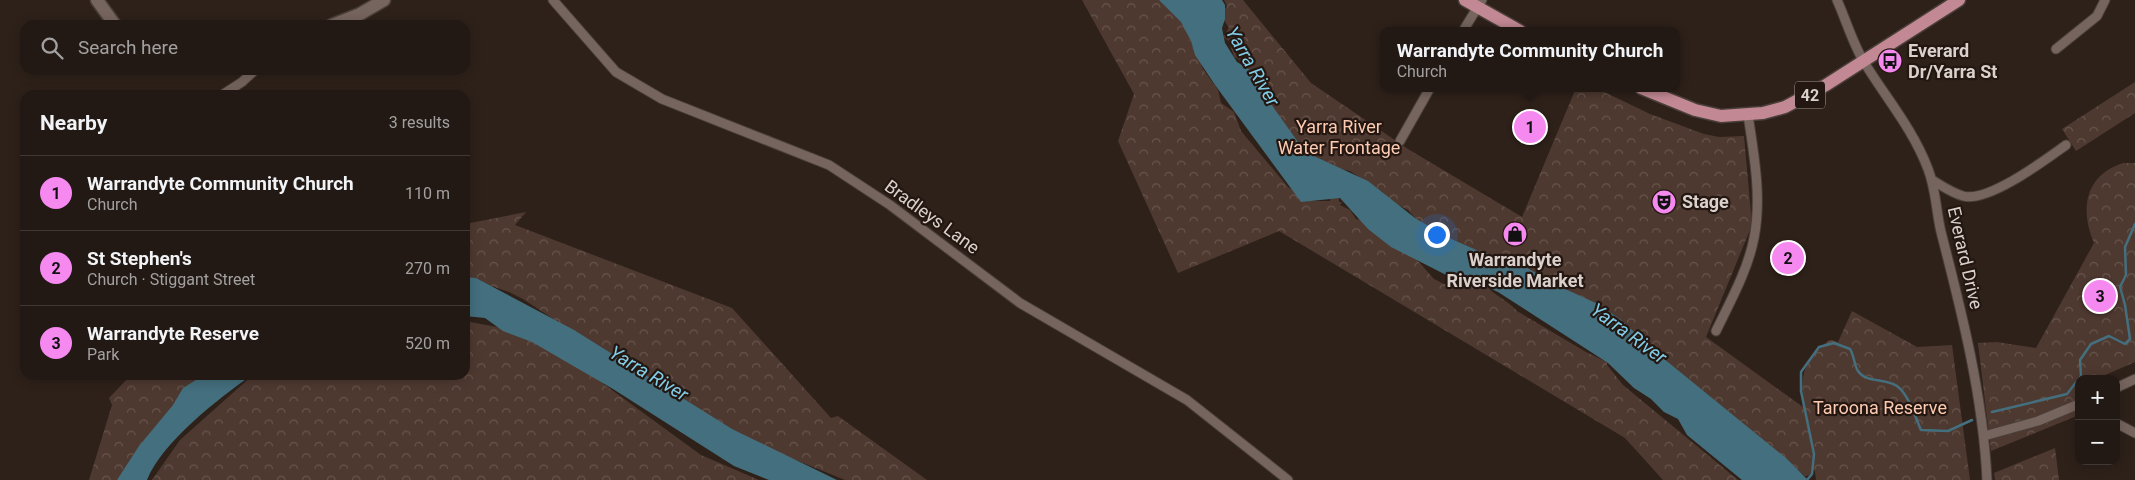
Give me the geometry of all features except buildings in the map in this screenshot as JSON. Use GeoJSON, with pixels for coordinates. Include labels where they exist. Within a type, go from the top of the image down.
{"type":"FeatureCollection","features":[{"type":"Feature","properties":{"kind":"main road"},"geometry":{"type":"LineString","coordinates":[[97,0],[111,20]]}},
{"type":"Feature","properties":{"kind":"main road"},"geometry":{"type":"LineString","coordinates":[[345,20],[360,14],[384,0]]}},
{"type":"Feature","properties":{"kind":"main road"},"geometry":{"type":"LineString","coordinates":[[1465,0],[1479,4],[1514,27]]}},
{"type":"Feature","properties":{"kind":"main road","name":"42"},"geometry":{"type":"LineString","coordinates":[[1651,92],[1694,110],[1722,116],[1748,115],[1785,107],[1863,61],[1959,0]]}},
{"type":"Feature","properties":{"kind":"street","name":"Bradleys Lane"},"geometry":{"type":"LineString","coordinates":[[552,0],[616,72],[662,99],[829,165],[890,205],[1020,303],[1187,400],[1288,480]]}},
{"type":"Feature","properties":{"kind":"street","name":"Everard Drive"},"geometry":{"type":"LineString","coordinates":[[1837,0],[1863,61],[1909,128],[1932,180],[1940,230],[1956,285],[1984,436],[1987,480]]}},
{"type":"Feature","properties":{"kind":"street"},"geometry":{"type":"LineString","coordinates":[[2056,49],[2097,16],[2105,0]]}},
{"type":"Feature","properties":{"kind":"street"},"geometry":{"type":"LineString","coordinates":[[1465,27],[1479,4]]}},
{"type":"Feature","properties":{"kind":"street"},"geometry":{"type":"LineString","coordinates":[[230,90],[250,75]]}},
{"type":"Feature","properties":{"kind":"street"},"geometry":{"type":"LineString","coordinates":[[1400,141],[1428,92]]}},
{"type":"Feature","properties":{"kind":"street"},"geometry":{"type":"LineString","coordinates":[[1716,331],[1736,289],[1754,239],[1757,212],[1756,175],[1748,115]]}},
{"type":"Feature","properties":{"kind":"street"},"geometry":{"type":"LineString","coordinates":[[1932,180],[1965,197],[1983,196],[2042,162],[2066,145]]}},
{"type":"Feature","properties":{"kind":"street"},"geometry":{"type":"LineString","coordinates":[[2120,386],[2135,379]]}},
{"type":"Feature","properties":{"kind":"street"},"geometry":{"type":"LineString","coordinates":[[1984,436],[2038,421],[2075,406]]}},
{"type":"Feature","properties":{"kind":"street"},"geometry":{"type":"LineString","coordinates":[[2120,425],[2135,433]]}},
{"type":"Feature","properties":{"kind":"green space"},"geometry":{"type":"Polygon","coordinates":[[[1082,0],[1169,0],[1184,25],[1203,69],[1218,90],[1221,103],[1234,112],[1241,131],[1288,187],[1310,201],[1330,201],[1331,197],[1339,196],[1339,202],[1342,202],[1340,205],[1350,210],[1356,219],[1372,222],[1410,252],[1434,279],[1444,284],[1463,281],[1487,286],[1517,311],[1586,352],[1607,362],[1607,365],[1623,385],[1738,480],[1663,480],[1625,438],[1279,231],[1178,273],[1118,141],[1134,94],[1082,0]]]}},
{"type":"Feature","properties":{"kind":"green space"},"geometry":{"type":"Polygon","coordinates":[[[1224,0],[1243,0],[1311,83],[1408,149],[1522,217],[1574,92],[1604,92],[1650,114],[1704,134],[1719,137],[1744,136],[1752,225],[1706,337],[1803,407],[1802,386],[1808,363],[1828,341],[1838,342],[1852,311],[1917,347],[1952,345],[1970,480],[1816,480],[1815,471],[1812,470],[1810,475],[1805,476],[1667,364],[1647,341],[1514,262],[1452,242],[1448,236],[1432,230],[1415,218],[1408,210],[1392,202],[1382,192],[1350,171],[1330,167],[1315,160],[1314,154],[1302,144],[1286,142],[1257,82],[1242,62],[1234,57],[1229,41],[1223,37],[1229,28],[1224,20],[1227,6],[1224,0]]]}},
{"type":"Feature","properties":{"kind":"green space"},"geometry":{"type":"Polygon","coordinates":[[[2135,82],[2135,113],[2076,151],[2062,129],[2135,82]]]}},
{"type":"Feature","properties":{"kind":"green space"},"geometry":{"type":"Polygon","coordinates":[[[2123,163],[2135,163],[2135,362],[2105,375],[2075,375],[2075,417],[1991,451],[1978,343],[1997,342],[2036,348],[2094,243],[2087,218],[2089,196],[2093,185],[2100,176],[2123,163]]]}},
{"type":"Feature","properties":{"kind":"green space"},"geometry":{"type":"Polygon","coordinates":[[[526,212],[515,225],[732,308],[831,418],[838,416],[927,480],[845,480],[744,439],[692,406],[671,388],[637,374],[523,299],[509,292],[470,279],[470,223],[526,212]]]}},
{"type":"Feature","properties":{"kind":"green space"},"geometry":{"type":"Polygon","coordinates":[[[470,322],[513,330],[568,358],[701,455],[759,480],[152,480],[180,440],[247,380],[470,380],[470,322]]]}},
{"type":"Feature","properties":{"kind":"green space"},"geometry":{"type":"Polygon","coordinates":[[[126,380],[204,380],[121,480],[89,480],[112,405],[109,398],[126,380]]]}},
{"type":"Feature","properties":{"kind":"green space"},"geometry":{"type":"Polygon","coordinates":[[[2055,448],[2059,480],[1995,480],[1994,473],[2055,448]]]}},
{"type":"Feature","properties":{"kind":"water","name":"Yarra River"},"geometry":{"type":"Polygon","coordinates":[[[1159,0],[1222,0],[1225,5],[1225,19],[1222,28],[1225,43],[1237,62],[1252,71],[1271,104],[1298,142],[1316,157],[1368,181],[1415,218],[1449,238],[1481,252],[1511,259],[1563,288],[1598,304],[1620,319],[1658,354],[1786,458],[1808,480],[1742,480],[1687,435],[1678,419],[1664,412],[1651,399],[1634,388],[1608,363],[1498,292],[1481,284],[1458,281],[1391,247],[1368,229],[1340,198],[1301,202],[1195,55],[1191,41],[1181,22],[1159,0]]]}},
{"type":"Feature","properties":{"kind":"water"},"geometry":{"type":"Polygon","coordinates":[[[470,277],[476,278],[574,330],[732,429],[837,480],[769,480],[734,466],[613,389],[532,342],[503,331],[485,318],[470,316],[470,277]]]}},
{"type":"Feature","properties":{"kind":"water"},"geometry":{"type":"Polygon","coordinates":[[[196,380],[245,380],[208,408],[178,436],[154,466],[147,480],[117,480],[139,446],[173,405],[183,388],[196,380]]]}},
{"type":"Feature","properties":{"kind":"waterway"},"geometry":{"type":"LineString","coordinates":[[1992,412],[2067,394],[2081,376],[2080,360],[2091,344],[2109,336],[2125,344],[2130,339],[2125,305],[2120,287],[2126,275],[2125,247],[2135,224]]}},
{"type":"Feature","properties":{"kind":"waterway"},"geometry":{"type":"LineString","coordinates":[[1807,480],[1812,474],[1814,454],[1801,391],[1801,372],[1819,347],[1834,343],[1850,349],[1861,375],[1897,386],[1908,400],[1921,430],[1948,431],[1972,420]]}},
{"type":"Feature","properties":{"kind":"place","name":"Everard Dr/Yarra St"},"geometry":{"type":"Point","coordinates":[1890,61]}},
{"type":"Feature","properties":{"kind":"place","name":"Warrandyte Community Church"},"geometry":{"type":"Point","coordinates":[1530,127]}},
{"type":"Feature","properties":{"kind":"place","name":"Stage"},"geometry":{"type":"Point","coordinates":[1664,202]}},
{"type":"Feature","properties":{"kind":"place","name":"Warrandyte Riverside Market"},"geometry":{"type":"Point","coordinates":[1515,234]}},
{"type":"Feature","properties":{"kind":"place","name":"St Stephen's"},"geometry":{"type":"Point","coordinates":[1788,258]}},
{"type":"Feature","properties":{"kind":"place","name":"Warrandyte Reserve"},"geometry":{"type":"Point","coordinates":[2100,296]}},
{"type":"Feature","properties":{"kind":"park label","name":"Yarra River Water Frontage"},"geometry":{"type":"Point","coordinates":[1339,137]}},
{"type":"Feature","properties":{"kind":"park label","name":"Taroona Reserve"},"geometry":{"type":"Point","coordinates":[1880,408]}}]}
